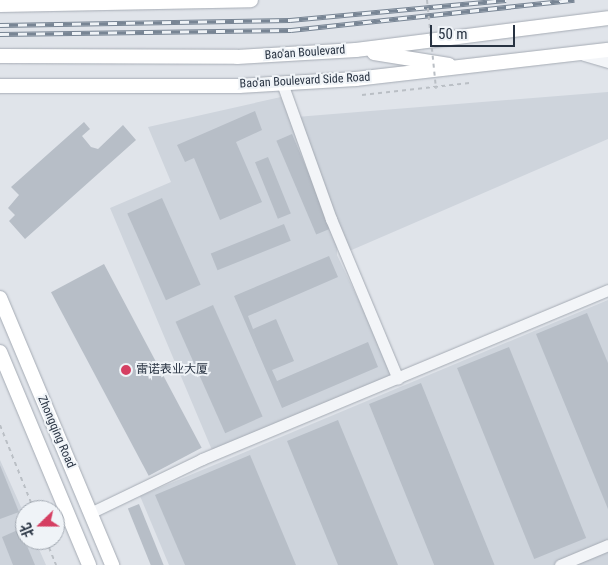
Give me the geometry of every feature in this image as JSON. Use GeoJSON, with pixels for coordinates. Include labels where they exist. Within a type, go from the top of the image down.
{"type":"FeatureCollection","features":[{"type":"Feature","properties":{"kind":"main road"},"geometry":{"type":"LineString","coordinates":[[0,5],[251,0]]}},
{"type":"Feature","properties":{"kind":"main road","name":"Bao'an Boulevard"},"geometry":{"type":"LineString","coordinates":[[0,56],[138,60],[356,50],[608,18]]}},
{"type":"Feature","properties":{"kind":"main road"},"geometry":{"type":"LineString","coordinates":[[356,50],[467,68]]}},
{"type":"Feature","properties":{"kind":"main road","name":"Bao'an Boulevard Side Road"},"geometry":{"type":"LineString","coordinates":[[0,86],[282,83],[467,68],[608,50]]}},
{"type":"Feature","properties":{"kind":"main road","name":"Zhongqing Road"},"geometry":{"type":"LineString","coordinates":[[0,298],[112,565]]}},
{"type":"Feature","properties":{"kind":"main road","name":"Zhongqing Road"},"geometry":{"type":"LineString","coordinates":[[0,352],[89,565]]}},
{"type":"Feature","properties":{"kind":"street"},"geometry":{"type":"LineString","coordinates":[[579,54],[608,62]]}},
{"type":"Feature","properties":{"kind":"street"},"geometry":{"type":"LineString","coordinates":[[282,83],[331,219],[398,379]]}},
{"type":"Feature","properties":{"kind":"street"},"geometry":{"type":"LineString","coordinates":[[90,513],[202,460],[608,290]]}},
{"type":"Feature","properties":{"kind":"street"},"geometry":{"type":"LineString","coordinates":[[560,565],[608,545]]}},
{"type":"Feature","properties":{"kind":"path"},"geometry":{"type":"LineString","coordinates":[[427,0],[436,89]]}},
{"type":"Feature","properties":{"kind":"path"},"geometry":{"type":"LineString","coordinates":[[362,95],[366,97],[465,86],[469,83]]}},
{"type":"Feature","properties":{"kind":"path"},"geometry":{"type":"LineString","coordinates":[[0,425],[30,500]]}},
{"type":"Feature","properties":{"kind":"path"},"geometry":{"type":"LineString","coordinates":[[50,550],[56,565]]}},
{"type":"Feature","properties":{"kind":"shaded area"},"geometry":{"type":"Polygon","coordinates":[[[608,92],[608,139],[347,252],[296,117],[608,92]]]}},
{"type":"Feature","properties":{"kind":"shaded area"},"geometry":{"type":"Polygon","coordinates":[[[281,97],[337,240],[337,255],[395,376],[212,450],[110,208],[171,182],[148,127],[281,97]]]}},
{"type":"Feature","properties":{"kind":"shaded area"},"geometry":{"type":"Polygon","coordinates":[[[608,300],[608,565],[169,565],[140,496],[608,300]]]}},
{"type":"Feature","properties":{"kind":"shaded area"},"geometry":{"type":"Polygon","coordinates":[[[0,460],[18,500],[15,500],[15,550],[39,550],[46,565],[0,565],[0,460]]]}},
{"type":"Feature","properties":{"kind":"building"},"geometry":{"type":"Polygon","coordinates":[[[255,111],[262,130],[236,142],[262,202],[220,220],[194,158],[185,162],[177,145],[255,111]]]}},
{"type":"Feature","properties":{"kind":"building"},"geometry":{"type":"Polygon","coordinates":[[[84,122],[90,129],[82,136],[91,147],[98,149],[123,125],[136,140],[25,239],[9,221],[15,215],[8,208],[19,195],[11,187],[84,122]]]}},
{"type":"Feature","properties":{"kind":"building"},"geometry":{"type":"Polygon","coordinates":[[[292,134],[332,228],[316,235],[276,141],[292,134]]]}},
{"type":"Feature","properties":{"kind":"building"},"geometry":{"type":"Polygon","coordinates":[[[268,157],[291,214],[278,219],[255,162],[268,157]]]}},
{"type":"Feature","properties":{"kind":"building"},"geometry":{"type":"Polygon","coordinates":[[[162,198],[201,285],[166,300],[127,213],[162,198]]]}},
{"type":"Feature","properties":{"kind":"building"},"geometry":{"type":"Polygon","coordinates":[[[284,224],[291,241],[217,270],[211,254],[284,224]]]}},
{"type":"Feature","properties":{"kind":"building"},"geometry":{"type":"Polygon","coordinates":[[[329,256],[338,277],[248,316],[253,329],[276,319],[294,361],[272,370],[277,381],[368,342],[378,367],[282,408],[234,296],[329,256]]]}},
{"type":"Feature","properties":{"kind":"building","name":"雷诺表业大厦"},"geometry":{"type":"Polygon","coordinates":[[[104,264],[202,448],[149,476],[51,292],[104,264]]]}},
{"type":"Feature","properties":{"kind":"building"},"geometry":{"type":"Polygon","coordinates":[[[213,305],[263,416],[225,433],[176,322],[213,305]]]}},
{"type":"Feature","properties":{"kind":"building"},"geometry":{"type":"Polygon","coordinates":[[[587,313],[608,363],[608,509],[536,334],[587,313]]]}},
{"type":"Feature","properties":{"kind":"building"},"geometry":{"type":"Polygon","coordinates":[[[509,347],[586,538],[534,559],[457,368],[509,347]]]}},
{"type":"Feature","properties":{"kind":"building"},"geometry":{"type":"Polygon","coordinates":[[[421,383],[495,565],[434,565],[369,404],[421,383]]]}},
{"type":"Feature","properties":{"kind":"building"},"geometry":{"type":"Polygon","coordinates":[[[338,420],[398,565],[338,565],[287,441],[338,420]]]}},
{"type":"Feature","properties":{"kind":"building"},"geometry":{"type":"Polygon","coordinates":[[[250,455],[296,565],[185,565],[155,495],[250,455]]]}},
{"type":"Feature","properties":{"kind":"building"},"geometry":{"type":"Polygon","coordinates":[[[0,465],[15,502],[15,513],[0,519],[0,465]]]}},
{"type":"Feature","properties":{"kind":"building"},"geometry":{"type":"Polygon","coordinates":[[[139,504],[164,565],[151,565],[128,508],[139,504]]]}},
{"type":"Feature","properties":{"kind":"building"},"geometry":{"type":"Polygon","coordinates":[[[15,531],[15,550],[29,550],[35,565],[13,565],[2,537],[15,531]]]}},
{"type":"Feature","properties":{"kind":"railway"},"geometry":{"type":"LineString","coordinates":[[0,25],[290,20],[506,0]]}},
{"type":"Feature","properties":{"kind":"railway"},"geometry":{"type":"LineString","coordinates":[[0,34],[291,30],[574,0]]}},
{"type":"Feature","properties":{"kind":"place","name":"雷诺表业大厦"},"geometry":{"type":"Point","coordinates":[126,370]}}]}
